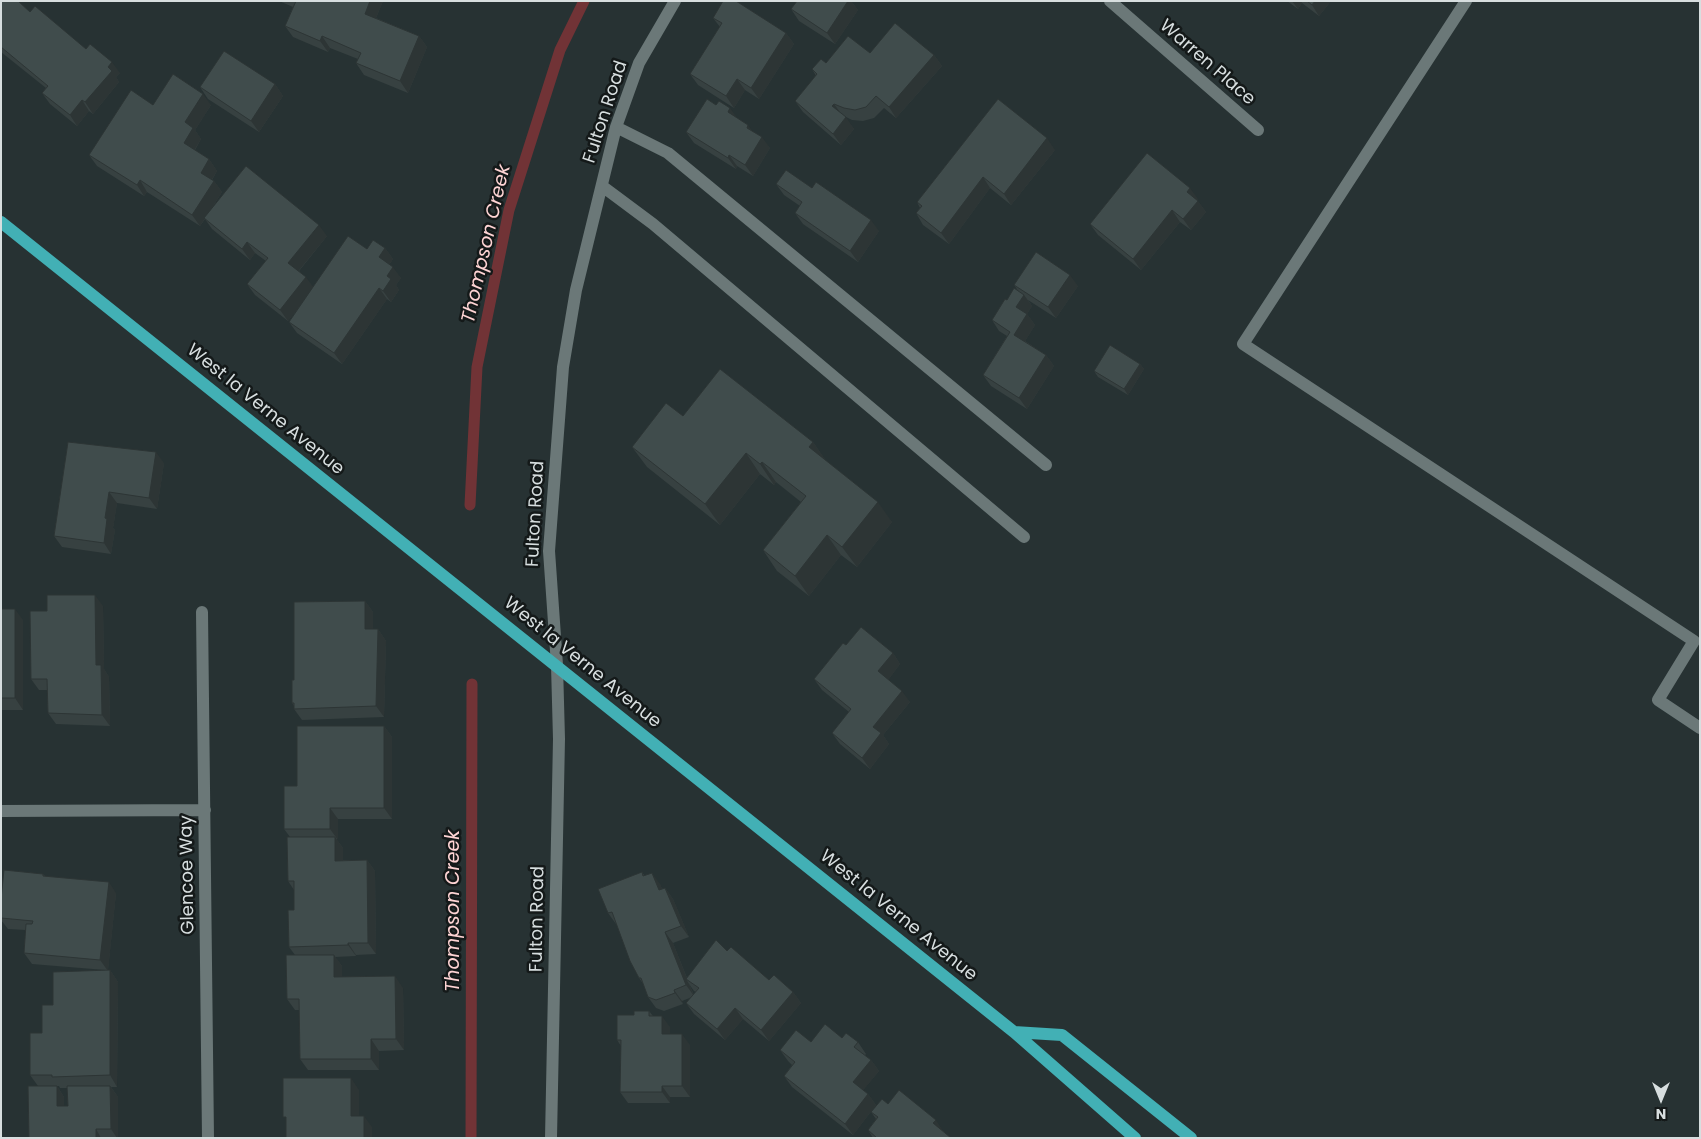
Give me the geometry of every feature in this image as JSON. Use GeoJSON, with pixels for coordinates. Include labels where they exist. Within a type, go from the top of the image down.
{"type":"FeatureCollection","features":[{"type":"Feature","properties":{"kind":"main road","name":"West la Verne Avenue"},"geometry":{"type":"LineString","coordinates":[[1,222],[1014,1032],[1135,1138]]}},
{"type":"Feature","properties":{"kind":"main road"},"geometry":{"type":"LineString","coordinates":[[1014,1032],[1062,1035],[1191,1138]]}},
{"type":"Feature","properties":{"kind":"street","name":"Fulton Road"},"geometry":{"type":"LineString","coordinates":[[551,1138],[559,739],[557,665],[549,551],[563,367],[576,290],[616,128],[639,63],[675,1]]}},
{"type":"Feature","properties":{"kind":"street","name":"Warren Place"},"geometry":{"type":"LineString","coordinates":[[1110,1],[1258,130]]}},
{"type":"Feature","properties":{"kind":"street"},"geometry":{"type":"LineString","coordinates":[[1466,1],[1243,344],[1698,639],[1658,700],[1700,728]]}},
{"type":"Feature","properties":{"kind":"street"},"geometry":{"type":"LineString","coordinates":[[616,128],[668,153],[1046,465]]}},
{"type":"Feature","properties":{"kind":"street"},"geometry":{"type":"LineString","coordinates":[[602,186],[653,224],[1024,537]]}},
{"type":"Feature","properties":{"kind":"street","name":"Glencoe Way"},"geometry":{"type":"LineString","coordinates":[[202,612],[208,1138]]}},
{"type":"Feature","properties":{"kind":"street"},"geometry":{"type":"LineString","coordinates":[[1,811],[205,810]]}},
{"type":"Feature","properties":{"kind":"building"},"geometry":{"type":"Polygon","coordinates":[[[1,1],[18,1],[30,12],[35,6],[86,49],[90,44],[112,62],[108,67],[112,71],[85,102],[82,100],[70,115],[42,93],[48,86],[1,47],[1,1]]]}},
{"type":"Feature","properties":{"kind":"building"},"geometry":{"type":"Polygon","coordinates":[[[296,1],[370,1],[365,14],[419,36],[400,81],[356,63],[361,53],[322,36],[320,41],[285,26],[296,1]]]}},
{"type":"Feature","properties":{"kind":"building"},"geometry":{"type":"Polygon","coordinates":[[[723,1],[736,1],[786,33],[751,88],[737,79],[726,96],[690,74],[722,23],[713,18],[723,1]]]}},
{"type":"Feature","properties":{"kind":"building"},"geometry":{"type":"Polygon","coordinates":[[[797,1],[848,1],[827,33],[791,9],[797,1]]]}},
{"type":"Feature","properties":{"kind":"building"},"geometry":{"type":"Polygon","coordinates":[[[1307,1],[1315,1],[1312,5],[1307,1]]]}},
{"type":"Feature","properties":{"kind":"building"},"geometry":{"type":"Polygon","coordinates":[[[895,23],[934,55],[889,107],[876,96],[866,107],[855,110],[834,104],[832,106],[846,117],[833,134],[795,101],[817,74],[812,69],[821,59],[826,63],[848,36],[870,53],[895,23]]]}},
{"type":"Feature","properties":{"kind":"building"},"geometry":{"type":"Polygon","coordinates":[[[224,51],[275,84],[251,121],[200,87],[224,51]]]}},
{"type":"Feature","properties":{"kind":"building"},"geometry":{"type":"Polygon","coordinates":[[[173,74],[203,94],[185,122],[193,128],[184,143],[209,159],[201,173],[214,181],[192,215],[140,180],[137,185],[89,155],[131,90],[153,105],[173,74]]]}},
{"type":"Feature","properties":{"kind":"building"},"geometry":{"type":"Polygon","coordinates":[[[707,99],[716,105],[719,101],[730,108],[728,112],[748,125],[747,128],[762,137],[745,165],[729,155],[728,158],[686,132],[707,99]]]}},
{"type":"Feature","properties":{"kind":"building"},"geometry":{"type":"Polygon","coordinates":[[[998,99],[1047,138],[1004,194],[983,177],[941,233],[916,213],[922,206],[917,202],[998,99]]]}},
{"type":"Feature","properties":{"kind":"building"},"geometry":{"type":"Polygon","coordinates":[[[1147,153],[1190,188],[1187,192],[1198,201],[1183,219],[1172,210],[1133,259],[1090,224],[1147,153]]]}},
{"type":"Feature","properties":{"kind":"building"},"geometry":{"type":"Polygon","coordinates":[[[246,166],[319,225],[288,263],[306,277],[280,310],[247,284],[268,258],[247,242],[242,249],[204,218],[246,166]]]}},
{"type":"Feature","properties":{"kind":"building"},"geometry":{"type":"Polygon","coordinates":[[[786,170],[812,188],[816,182],[871,220],[850,251],[795,213],[802,202],[776,184],[786,170]]]}},
{"type":"Feature","properties":{"kind":"building"},"geometry":{"type":"Polygon","coordinates":[[[348,236],[367,249],[373,240],[385,248],[379,257],[393,267],[387,276],[391,279],[383,291],[379,288],[334,353],[289,322],[348,236]]]}},
{"type":"Feature","properties":{"kind":"building"},"geometry":{"type":"Polygon","coordinates":[[[1036,252],[1070,275],[1048,307],[1014,285],[1036,252]]]}},
{"type":"Feature","properties":{"kind":"building"},"geometry":{"type":"Polygon","coordinates":[[[1014,288],[1024,295],[1016,307],[1027,314],[1014,335],[1046,355],[1019,398],[983,375],[1010,332],[992,320],[1014,288]]]}},
{"type":"Feature","properties":{"kind":"building"},"geometry":{"type":"Polygon","coordinates":[[[1110,345],[1140,364],[1124,389],[1094,371],[1110,345]]]}},
{"type":"Feature","properties":{"kind":"building"},"geometry":{"type":"Polygon","coordinates":[[[720,369],[813,442],[809,447],[878,502],[842,547],[827,535],[795,576],[763,550],[806,496],[762,462],[760,464],[746,453],[705,504],[632,447],[666,403],[683,416],[720,369]]]}},
{"type":"Feature","properties":{"kind":"building"},"geometry":{"type":"Polygon","coordinates":[[[68,442],[156,452],[149,498],[109,492],[104,543],[54,536],[68,442]]]}},
{"type":"Feature","properties":{"kind":"building"},"geometry":{"type":"Polygon","coordinates":[[[47,595],[95,595],[96,665],[101,665],[102,715],[48,713],[47,679],[31,679],[30,611],[47,611],[47,595]]]}},
{"type":"Feature","properties":{"kind":"building"},"geometry":{"type":"Polygon","coordinates":[[[365,601],[365,629],[378,629],[376,706],[294,709],[294,703],[292,703],[292,680],[294,680],[294,602],[365,601]]]}},
{"type":"Feature","properties":{"kind":"building"},"geometry":{"type":"Polygon","coordinates":[[[1,609],[15,609],[15,698],[1,698],[1,609]]]}},
{"type":"Feature","properties":{"kind":"building"},"geometry":{"type":"Polygon","coordinates":[[[861,627],[893,653],[878,671],[902,691],[873,727],[881,733],[862,758],[832,733],[851,709],[814,679],[843,643],[846,645],[861,627]]]}},
{"type":"Feature","properties":{"kind":"building"},"geometry":{"type":"Polygon","coordinates":[[[297,726],[384,726],[384,808],[330,808],[330,829],[284,829],[284,786],[297,786],[297,726]]]}},
{"type":"Feature","properties":{"kind":"building"},"geometry":{"type":"Polygon","coordinates":[[[287,837],[335,837],[335,861],[367,860],[368,943],[289,947],[288,910],[294,910],[294,881],[288,881],[287,837]]]}},
{"type":"Feature","properties":{"kind":"building"},"geometry":{"type":"Polygon","coordinates":[[[4,870],[43,874],[43,876],[109,882],[100,960],[24,953],[26,924],[32,924],[33,921],[1,918],[4,870]]]}},
{"type":"Feature","properties":{"kind":"building"},"geometry":{"type":"Polygon","coordinates":[[[642,872],[643,876],[652,873],[659,890],[665,888],[681,926],[665,932],[686,985],[674,990],[675,993],[656,1000],[648,997],[641,978],[639,978],[630,961],[612,912],[608,913],[598,889],[642,872]]]}},
{"type":"Feature","properties":{"kind":"building"},"geometry":{"type":"Polygon","coordinates":[[[716,940],[727,951],[731,947],[769,980],[774,975],[793,992],[761,1030],[735,1008],[717,1029],[686,1003],[699,988],[686,979],[716,940]]]}},
{"type":"Feature","properties":{"kind":"building"},"geometry":{"type":"Polygon","coordinates":[[[286,955],[334,955],[334,977],[395,976],[396,1039],[371,1039],[371,1059],[300,1059],[299,999],[287,999],[286,955]]]}},
{"type":"Feature","properties":{"kind":"building"},"geometry":{"type":"Polygon","coordinates":[[[110,970],[110,1075],[52,1077],[52,1075],[30,1075],[30,1033],[42,1033],[42,1005],[53,1005],[53,972],[110,970]]]}},
{"type":"Feature","properties":{"kind":"building"},"geometry":{"type":"Polygon","coordinates":[[[634,1011],[649,1011],[649,1016],[662,1016],[662,1034],[682,1034],[682,1086],[662,1086],[662,1092],[620,1092],[621,1040],[617,1040],[617,1015],[634,1015],[634,1011]]]}},
{"type":"Feature","properties":{"kind":"building"},"geometry":{"type":"Polygon","coordinates":[[[825,1024],[842,1038],[846,1033],[858,1042],[854,1047],[871,1060],[853,1082],[868,1094],[845,1124],[784,1076],[795,1062],[780,1050],[796,1030],[811,1042],[825,1024]]]}},
{"type":"Feature","properties":{"kind":"building"},"geometry":{"type":"Polygon","coordinates":[[[283,1078],[351,1078],[351,1116],[364,1116],[364,1138],[286,1138],[286,1117],[283,1117],[283,1078]]]}},
{"type":"Feature","properties":{"kind":"building"},"geometry":{"type":"Polygon","coordinates":[[[28,1086],[57,1086],[57,1106],[68,1106],[67,1086],[110,1086],[111,1129],[96,1129],[96,1138],[29,1138],[28,1086]]]}},
{"type":"Feature","properties":{"kind":"building"},"geometry":{"type":"Polygon","coordinates":[[[899,1090],[936,1120],[933,1123],[951,1138],[877,1138],[868,1130],[878,1117],[871,1112],[882,1099],[888,1104],[899,1090]]]}},
{"type":"Feature","properties":{"kind":"waterway","name":"Thompson Creek"},"geometry":{"type":"LineString","coordinates":[[470,505],[477,367],[509,210],[560,50],[584,1]]}},
{"type":"Feature","properties":{"kind":"waterway","name":"Thompson Creek"},"geometry":{"type":"LineString","coordinates":[[471,1138],[472,684]]}}]}
